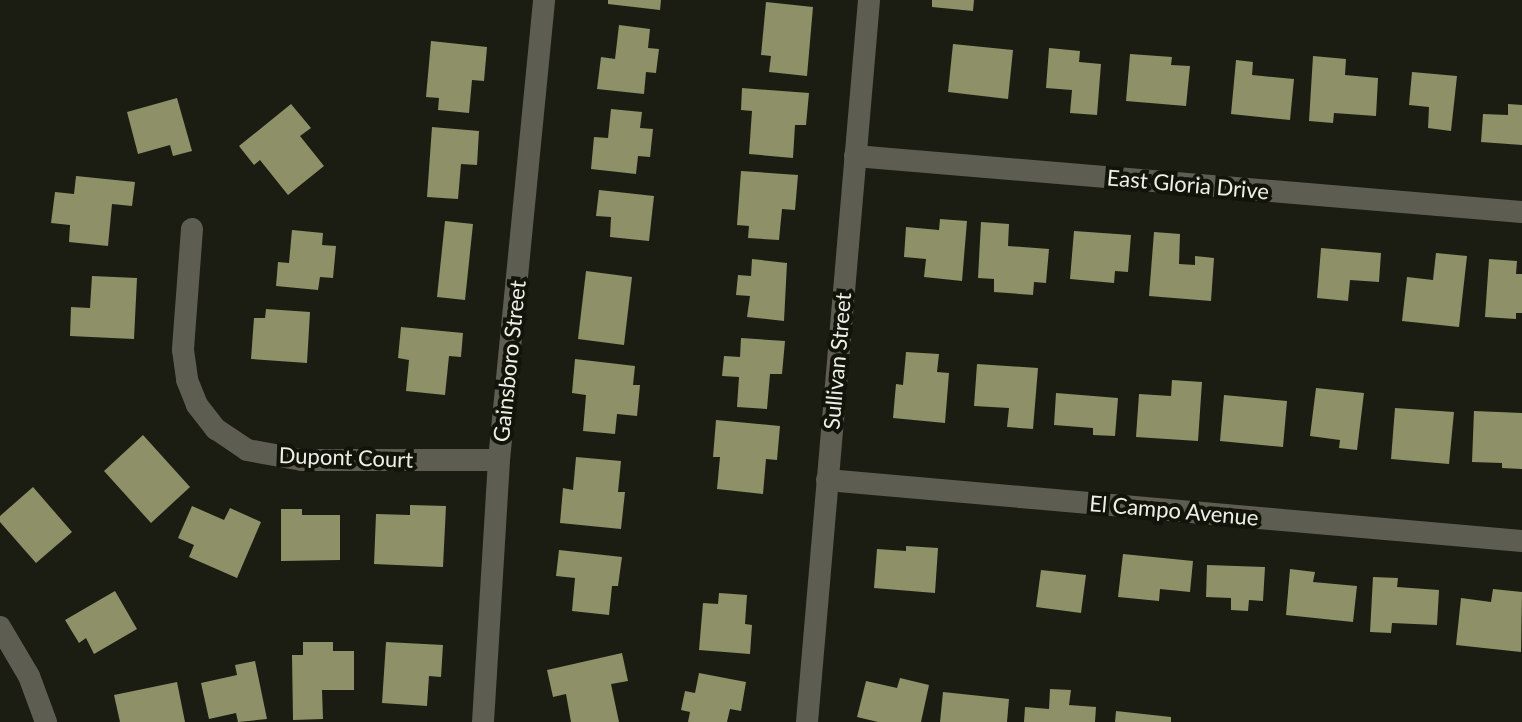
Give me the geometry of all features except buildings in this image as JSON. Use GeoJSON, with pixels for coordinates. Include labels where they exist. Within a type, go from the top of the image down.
{"type":"FeatureCollection","features":[{"type":"Feature","properties":{"kind":"street","name":"Gainsboro Street"},"geometry":{"type":"LineString","coordinates":[[483,722],[499,460],[544,0]]}},
{"type":"Feature","properties":{"kind":"street","name":"Sullivan Street"},"geometry":{"type":"LineString","coordinates":[[807,722],[869,0]]}},
{"type":"Feature","properties":{"kind":"street","name":"East Gloria Drive"},"geometry":{"type":"LineString","coordinates":[[855,156],[1522,212]]}},
{"type":"Feature","properties":{"kind":"street","name":"Dupont Court"},"geometry":{"type":"LineString","coordinates":[[192,229],[183,350],[187,380],[197,405],[216,429],[247,450],[302,460],[499,460]]}},
{"type":"Feature","properties":{"kind":"street","name":"El Campo Avenue"},"geometry":{"type":"LineString","coordinates":[[827,480],[1522,541]]}},
{"type":"Feature","properties":{"kind":"street"},"geometry":{"type":"LineString","coordinates":[[0,627],[29,676],[46,722]]}}]}
